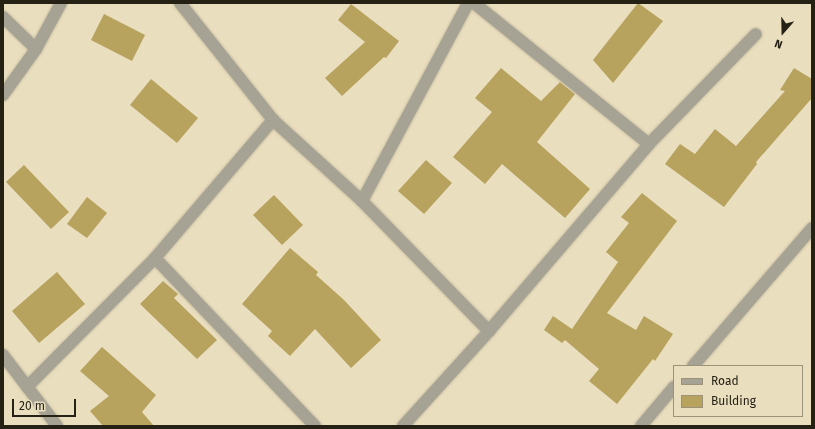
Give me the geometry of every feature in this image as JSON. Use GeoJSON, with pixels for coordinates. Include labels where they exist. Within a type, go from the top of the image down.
{"type":"FeatureCollection","features":[{"type":"Feature","properties":{"kind":"street"},"geometry":{"type":"LineString","coordinates":[[3,95],[36,49],[61,3]]}},
{"type":"Feature","properties":{"kind":"street"},"geometry":{"type":"LineString","coordinates":[[180,3],[273,120],[362,201],[489,331]]}},
{"type":"Feature","properties":{"kind":"street"},"geometry":{"type":"LineString","coordinates":[[362,201],[468,3]]}},
{"type":"Feature","properties":{"kind":"street"},"geometry":{"type":"LineString","coordinates":[[474,3],[649,144]]}},
{"type":"Feature","properties":{"kind":"street"},"geometry":{"type":"LineString","coordinates":[[3,17],[36,49]]}},
{"type":"Feature","properties":{"kind":"street"},"geometry":{"type":"LineString","coordinates":[[404,426],[489,331],[649,144],[756,34]]}},
{"type":"Feature","properties":{"kind":"street"},"geometry":{"type":"LineString","coordinates":[[27,388],[155,258],[273,120]]}},
{"type":"Feature","properties":{"kind":"street"},"geometry":{"type":"LineString","coordinates":[[693,365],[812,228]]}},
{"type":"Feature","properties":{"kind":"street"},"geometry":{"type":"LineString","coordinates":[[155,258],[315,426]]}},
{"type":"Feature","properties":{"kind":"street"},"geometry":{"type":"LineString","coordinates":[[3,354],[27,388],[57,426]]}},
{"type":"Feature","properties":{"kind":"street"},"geometry":{"type":"LineString","coordinates":[[641,426],[673,388]]}},
{"type":"Feature","properties":{"kind":"building"},"geometry":{"type":"Polygon","coordinates":[[[638,3],[663,21],[613,83],[593,60],[638,3]]]}},
{"type":"Feature","properties":{"kind":"building"},"geometry":{"type":"Polygon","coordinates":[[[351,4],[399,41],[386,58],[384,57],[342,96],[325,78],[365,42],[338,20],[351,4]]]}},
{"type":"Feature","properties":{"kind":"building"},"geometry":{"type":"Polygon","coordinates":[[[104,14],[145,35],[132,61],[91,40],[104,14]]]}},
{"type":"Feature","properties":{"kind":"building"},"geometry":{"type":"Polygon","coordinates":[[[501,68],[541,101],[560,82],[575,94],[537,142],[590,189],[565,218],[502,164],[485,184],[453,157],[492,112],[475,98],[501,68]]]}},
{"type":"Feature","properties":{"kind":"building"},"geometry":{"type":"Polygon","coordinates":[[[794,68],[812,79],[812,98],[756,162],[757,164],[724,207],[665,164],[680,144],[695,154],[715,129],[736,146],[785,91],[780,90],[794,68]]]}},
{"type":"Feature","properties":{"kind":"building"},"geometry":{"type":"Polygon","coordinates":[[[151,79],[198,118],[177,143],[130,105],[151,79]]]}},
{"type":"Feature","properties":{"kind":"building"},"geometry":{"type":"Polygon","coordinates":[[[426,160],[452,183],[424,214],[398,191],[426,160]]]}},
{"type":"Feature","properties":{"kind":"building"},"geometry":{"type":"Polygon","coordinates":[[[24,165],[69,212],[51,229],[6,182],[24,165]]]}},
{"type":"Feature","properties":{"kind":"building"},"geometry":{"type":"Polygon","coordinates":[[[642,193],[677,221],[607,313],[636,330],[644,316],[673,334],[655,361],[653,359],[617,404],[589,381],[599,369],[565,340],[562,343],[544,330],[553,316],[572,329],[618,262],[606,252],[629,223],[621,217],[642,193]]]}},
{"type":"Feature","properties":{"kind":"building"},"geometry":{"type":"Polygon","coordinates":[[[274,195],[303,225],[282,245],[253,215],[274,195]]]}},
{"type":"Feature","properties":{"kind":"building"},"geometry":{"type":"Polygon","coordinates":[[[87,197],[107,213],[87,238],[67,224],[87,197]]]}},
{"type":"Feature","properties":{"kind":"building"},"geometry":{"type":"Polygon","coordinates":[[[290,248],[318,272],[316,275],[344,300],[381,340],[351,368],[315,329],[290,356],[268,336],[272,331],[242,304],[290,248]]]}},
{"type":"Feature","properties":{"kind":"building"},"geometry":{"type":"Polygon","coordinates":[[[57,272],[85,304],[39,343],[12,311],[57,272]]]}},
{"type":"Feature","properties":{"kind":"building"},"geometry":{"type":"Polygon","coordinates":[[[163,281],[178,294],[174,298],[217,340],[197,359],[140,304],[163,281]]]}},
{"type":"Feature","properties":{"kind":"building"},"geometry":{"type":"Polygon","coordinates":[[[102,347],[156,395],[142,412],[154,426],[103,426],[90,411],[109,396],[80,371],[102,347]]]}}]}
